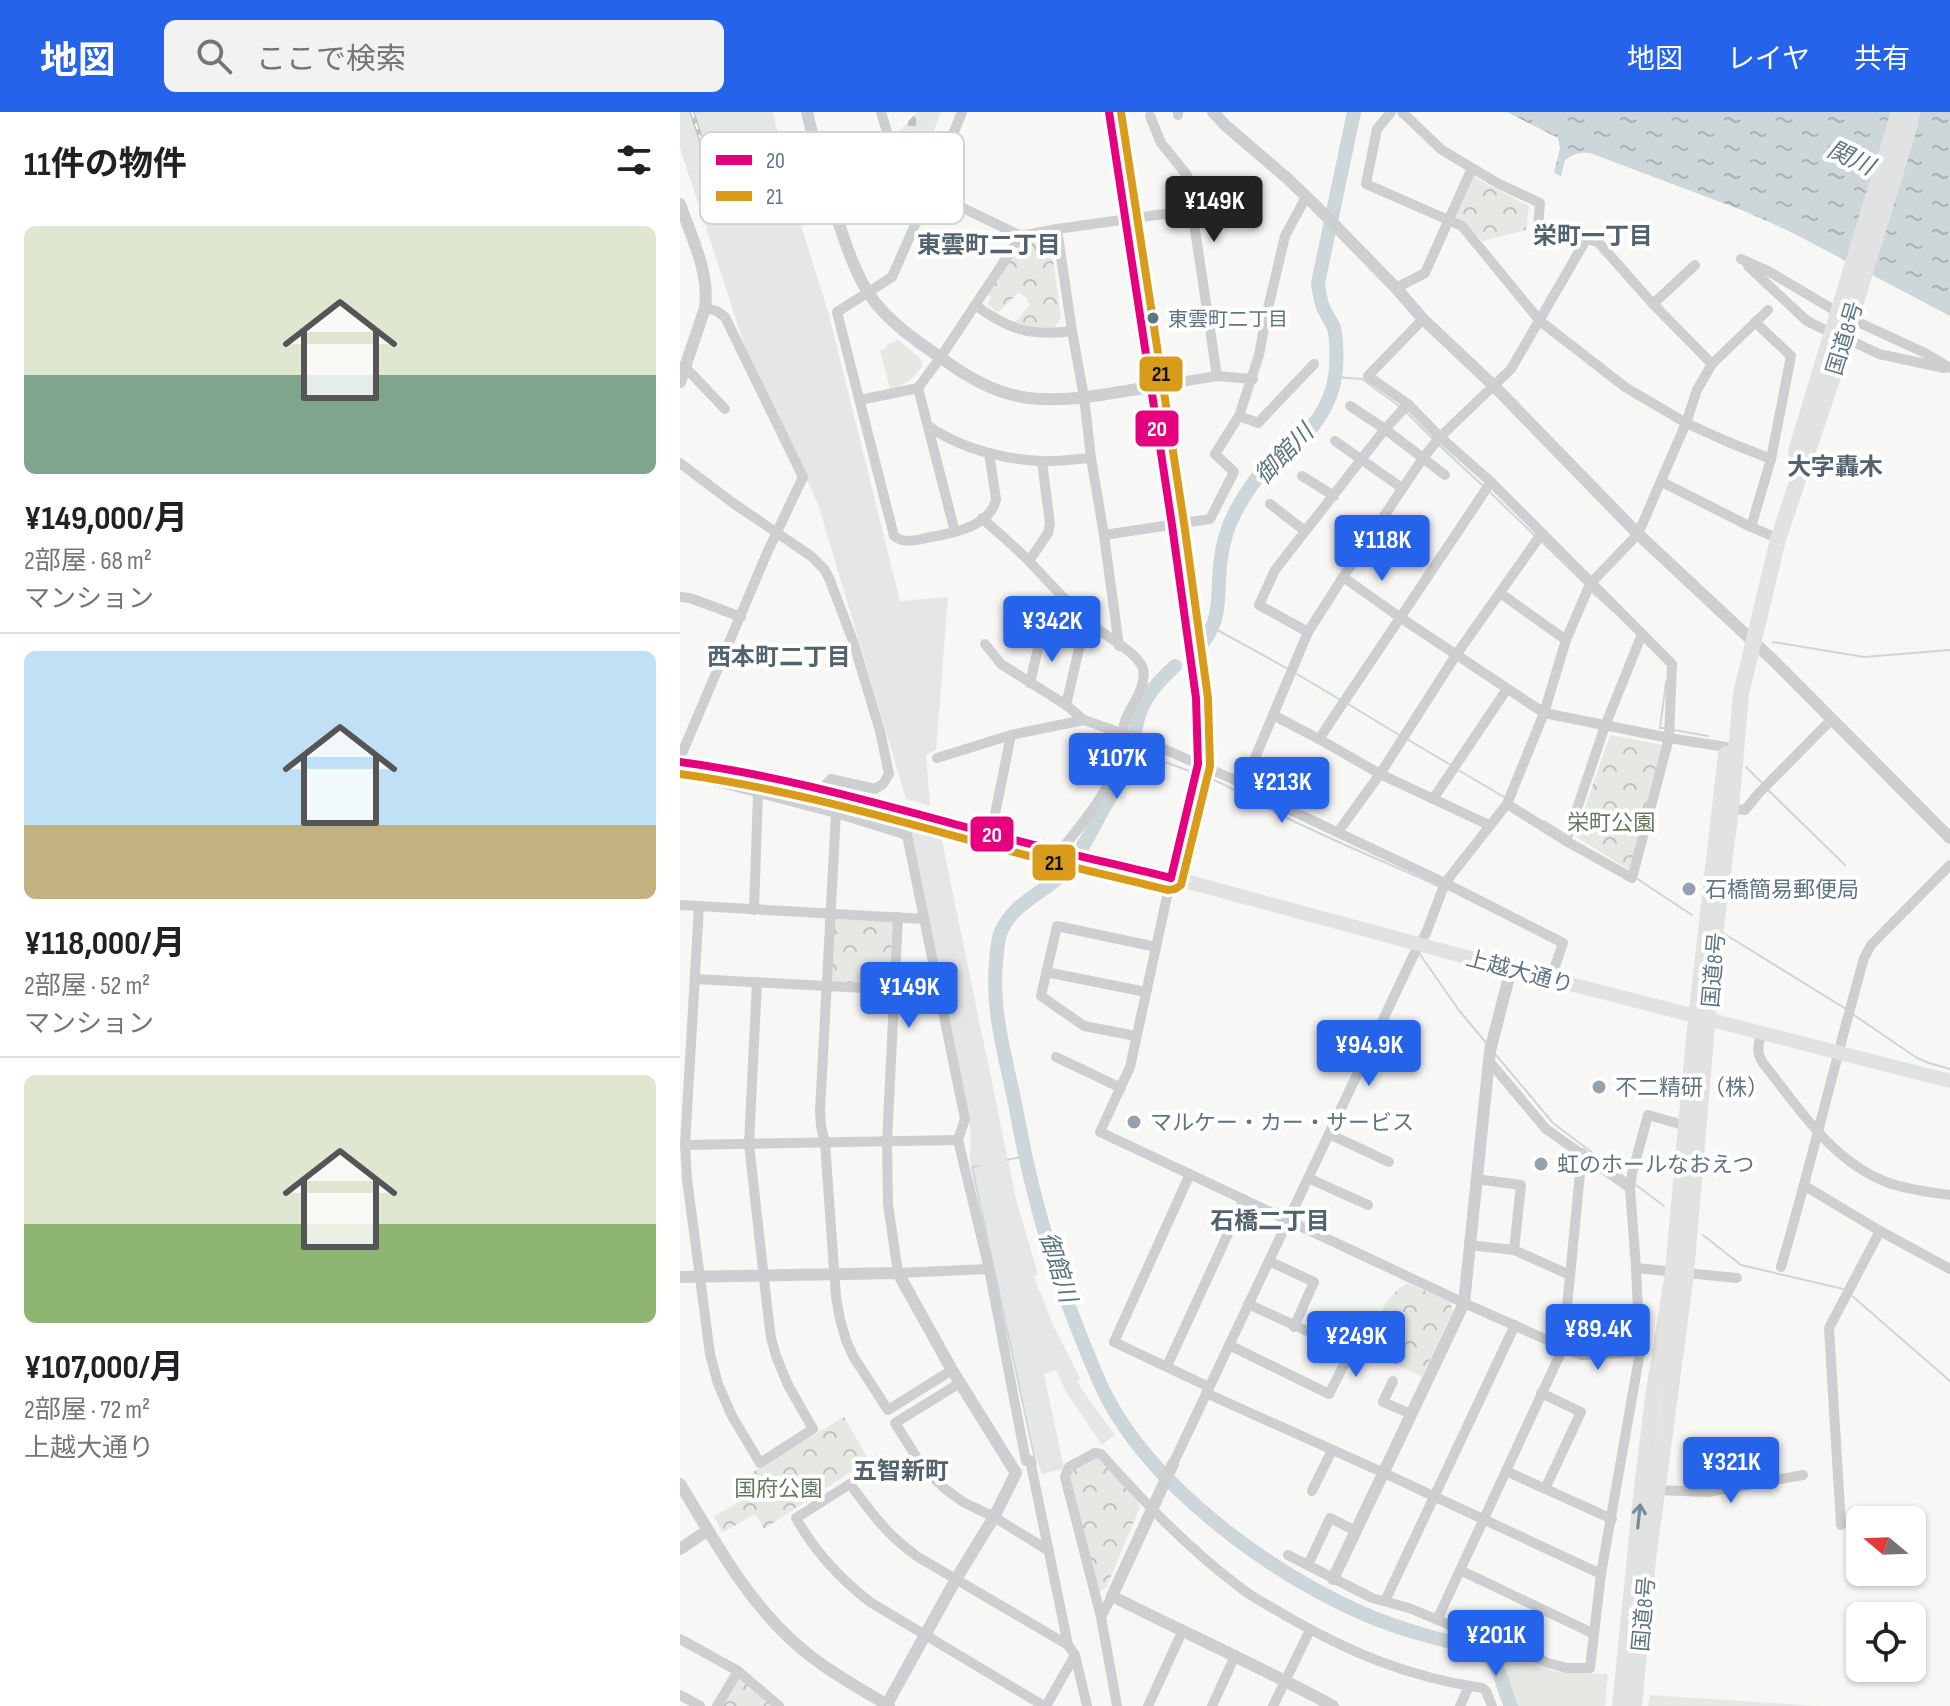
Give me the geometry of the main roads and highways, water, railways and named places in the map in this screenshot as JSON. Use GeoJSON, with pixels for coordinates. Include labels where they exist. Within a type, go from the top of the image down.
{"type":"FeatureCollection","features":[{"type":"Feature","properties":{"kind":"highway","name":"国道8号"},"geometry":{"type":"LineString","coordinates":[[1627,1703],[1657,1490],[1726,747],[1739,659],[1749,638],[1844,316],[1899,112]]}},
{"type":"Feature","properties":{"kind":"highway","name":"国道8号"},"geometry":{"type":"LineString","coordinates":[[1844,316],[1907,135],[1912,112]]}},
{"type":"Feature","properties":{"kind":"highway","name":"国道8号"},"geometry":{"type":"LineString","coordinates":[[1630,1678],[1642,1487],[1653,1398],[1679,1273],[1687,1126],[1731,809],[1753,596],[1770,535],[1827,374]]}},
{"type":"Feature","properties":{"kind":"main road","name":"上越大通り"},"geometry":{"type":"LineString","coordinates":[[680,760],[901,809],[1950,1081]]}},
{"type":"Feature","properties":{"kind":"water","name":"関川"},"geometry":{"type":"Polygon","coordinates":[[[1507,112],[1950,112],[1950,316],[1791,232],[1590,153],[1571,156],[1565,160],[1561,176],[1554,173],[1560,148],[1558,138],[1507,112]]]}},
{"type":"Feature","properties":{"kind":"waterway","name":"御館川"},"geometry":{"type":"LineString","coordinates":[[1196,650],[1215,620],[1222,550],[1234,514],[1263,471],[1299,442],[1313,426],[1333,387],[1335,333],[1322,304],[1318,283],[1354,112]]}},
{"type":"Feature","properties":{"kind":"waterway"},"geometry":{"type":"LineString","coordinates":[[1335,377],[1362,379],[1399,406]]}},
{"type":"Feature","properties":{"kind":"waterway"},"geometry":{"type":"LineString","coordinates":[[1407,413],[1434,440]]}},
{"type":"Feature","properties":{"kind":"waterway"},"geometry":{"type":"LineString","coordinates":[[1438,444],[1483,486]]}},
{"type":"Feature","properties":{"kind":"waterway"},"geometry":{"type":"LineString","coordinates":[[1491,493],[1535,536]]}},
{"type":"Feature","properties":{"kind":"waterway"},"geometry":{"type":"LineString","coordinates":[[1540,540],[1584,583]]}},
{"type":"Feature","properties":{"kind":"waterway"},"geometry":{"type":"LineString","coordinates":[[1591,591],[1613,611]]}},
{"type":"Feature","properties":{"kind":"waterway"},"geometry":{"type":"LineString","coordinates":[[1212,627],[1288,669]]}},
{"type":"Feature","properties":{"kind":"waterway"},"geometry":{"type":"LineString","coordinates":[[1773,642],[1864,657],[1950,650]]}},
{"type":"Feature","properties":{"kind":"waterway","name":"御館川"},"geometry":{"type":"LineString","coordinates":[[1175,666],[1146,698],[1126,768],[1076,858],[1058,878],[1013,913],[999,939],[995,982],[1001,1039],[1029,1171],[1051,1254],[1105,1394],[1126,1429],[1183,1494],[1253,1551],[1328,1596],[1392,1625],[1480,1649],[1496,1667],[1511,1706]]}},
{"type":"Feature","properties":{"kind":"waterway"},"geometry":{"type":"LineString","coordinates":[[1297,674],[1339,699]]}},
{"type":"Feature","properties":{"kind":"waterway"},"geometry":{"type":"LineString","coordinates":[[1664,728],[1660,728],[1666,682]]}},
{"type":"Feature","properties":{"kind":"waterway"},"geometry":{"type":"LineString","coordinates":[[1348,704],[1401,736]]}},
{"type":"Feature","properties":{"kind":"waterway"},"geometry":{"type":"LineString","coordinates":[[1674,730],[1708,736]]}},
{"type":"Feature","properties":{"kind":"waterway"},"geometry":{"type":"LineString","coordinates":[[1407,739],[1449,764]]}},
{"type":"Feature","properties":{"kind":"waterway"},"geometry":{"type":"LineString","coordinates":[[1133,750],[1192,772]]}},
{"type":"Feature","properties":{"kind":"waterway"},"geometry":{"type":"LineString","coordinates":[[1746,767],[1762,783]]}},
{"type":"Feature","properties":{"kind":"waterway"},"geometry":{"type":"LineString","coordinates":[[1458,770],[1504,797]]}},
{"type":"Feature","properties":{"kind":"waterway"},"geometry":{"type":"LineString","coordinates":[[1202,775],[1299,824],[1438,886]]}},
{"type":"Feature","properties":{"kind":"waterway"},"geometry":{"type":"LineString","coordinates":[[1769,791],[1845,865]]}},
{"type":"Feature","properties":{"kind":"waterway"},"geometry":{"type":"LineString","coordinates":[[1544,821],[1562,832]]}},
{"type":"Feature","properties":{"kind":"waterway"},"geometry":{"type":"LineString","coordinates":[[1636,878],[1692,915]]}},
{"type":"Feature","properties":{"kind":"waterway"},"geometry":{"type":"LineString","coordinates":[[1723,933],[1846,1009]]}},
{"type":"Feature","properties":{"kind":"waterway"},"geometry":{"type":"LineString","coordinates":[[1419,953],[1487,1044]]}},
{"type":"Feature","properties":{"kind":"waterway"},"geometry":{"type":"LineString","coordinates":[[1854,1015],[1917,1058],[1950,1069]]}},
{"type":"Feature","properties":{"kind":"waterway"},"geometry":{"type":"LineString","coordinates":[[1496,1055],[1553,1123],[1627,1179]]}},
{"type":"Feature","properties":{"kind":"waterway"},"geometry":{"type":"LineString","coordinates":[[1007,1160],[1025,1156]]}},
{"type":"Feature","properties":{"kind":"waterway"},"geometry":{"type":"LineString","coordinates":[[979,1166],[972,1167],[1036,1464],[1033,1464]]}},
{"type":"Feature","properties":{"kind":"waterway"},"geometry":{"type":"LineString","coordinates":[[1636,1185],[1664,1206]]}},
{"type":"Feature","properties":{"kind":"waterway"},"geometry":{"type":"LineString","coordinates":[[1703,1235],[1741,1265],[1843,1289]]}},
{"type":"Feature","properties":{"kind":"waterway"},"geometry":{"type":"LineString","coordinates":[[1851,1295],[1950,1381]]}},
{"type":"Feature","properties":{"kind":"railway"},"geometry":{"type":"LineString","coordinates":[[692,112],[700,137]]}},
{"type":"Feature","properties":{"kind":"place","name":"東雲町二丁目"},"geometry":{"type":"Point","coordinates":[1153,318]}},
{"type":"Feature","properties":{"kind":"place","name":"石橋簡易郵便局"},"geometry":{"type":"Point","coordinates":[1689,889]}},
{"type":"Feature","properties":{"kind":"place","name":"不二精研（株）"},"geometry":{"type":"Point","coordinates":[1599,1087]}},
{"type":"Feature","properties":{"kind":"place","name":"マルケー・カー・サービス"},"geometry":{"type":"Point","coordinates":[1134,1122]}},
{"type":"Feature","properties":{"kind":"place","name":"虹のホールなおえつ"},"geometry":{"type":"Point","coordinates":[1541,1164]}},
{"type":"Feature","properties":{"kind":"district","name":"栄町一丁目"},"geometry":{"type":"Point","coordinates":[1593,236]}},
{"type":"Feature","properties":{"kind":"district","name":"東雲町二丁目"},"geometry":{"type":"Point","coordinates":[989,245]}},
{"type":"Feature","properties":{"kind":"district","name":"大字轟木"},"geometry":{"type":"Point","coordinates":[1835,467]}},
{"type":"Feature","properties":{"kind":"district","name":"西本町二丁目"},"geometry":{"type":"Point","coordinates":[779,657]}},
{"type":"Feature","properties":{"kind":"district","name":"石橋二丁目"},"geometry":{"type":"Point","coordinates":[1270,1221]}},
{"type":"Feature","properties":{"kind":"district","name":"五智新町"},"geometry":{"type":"Point","coordinates":[901,1471]}},
{"type":"Feature","properties":{"kind":"park label","name":"栄町公園"},"geometry":{"type":"Point","coordinates":[1611,822]}},
{"type":"Feature","properties":{"kind":"park label","name":"国府公園"},"geometry":{"type":"Point","coordinates":[778,1488]}}]}
